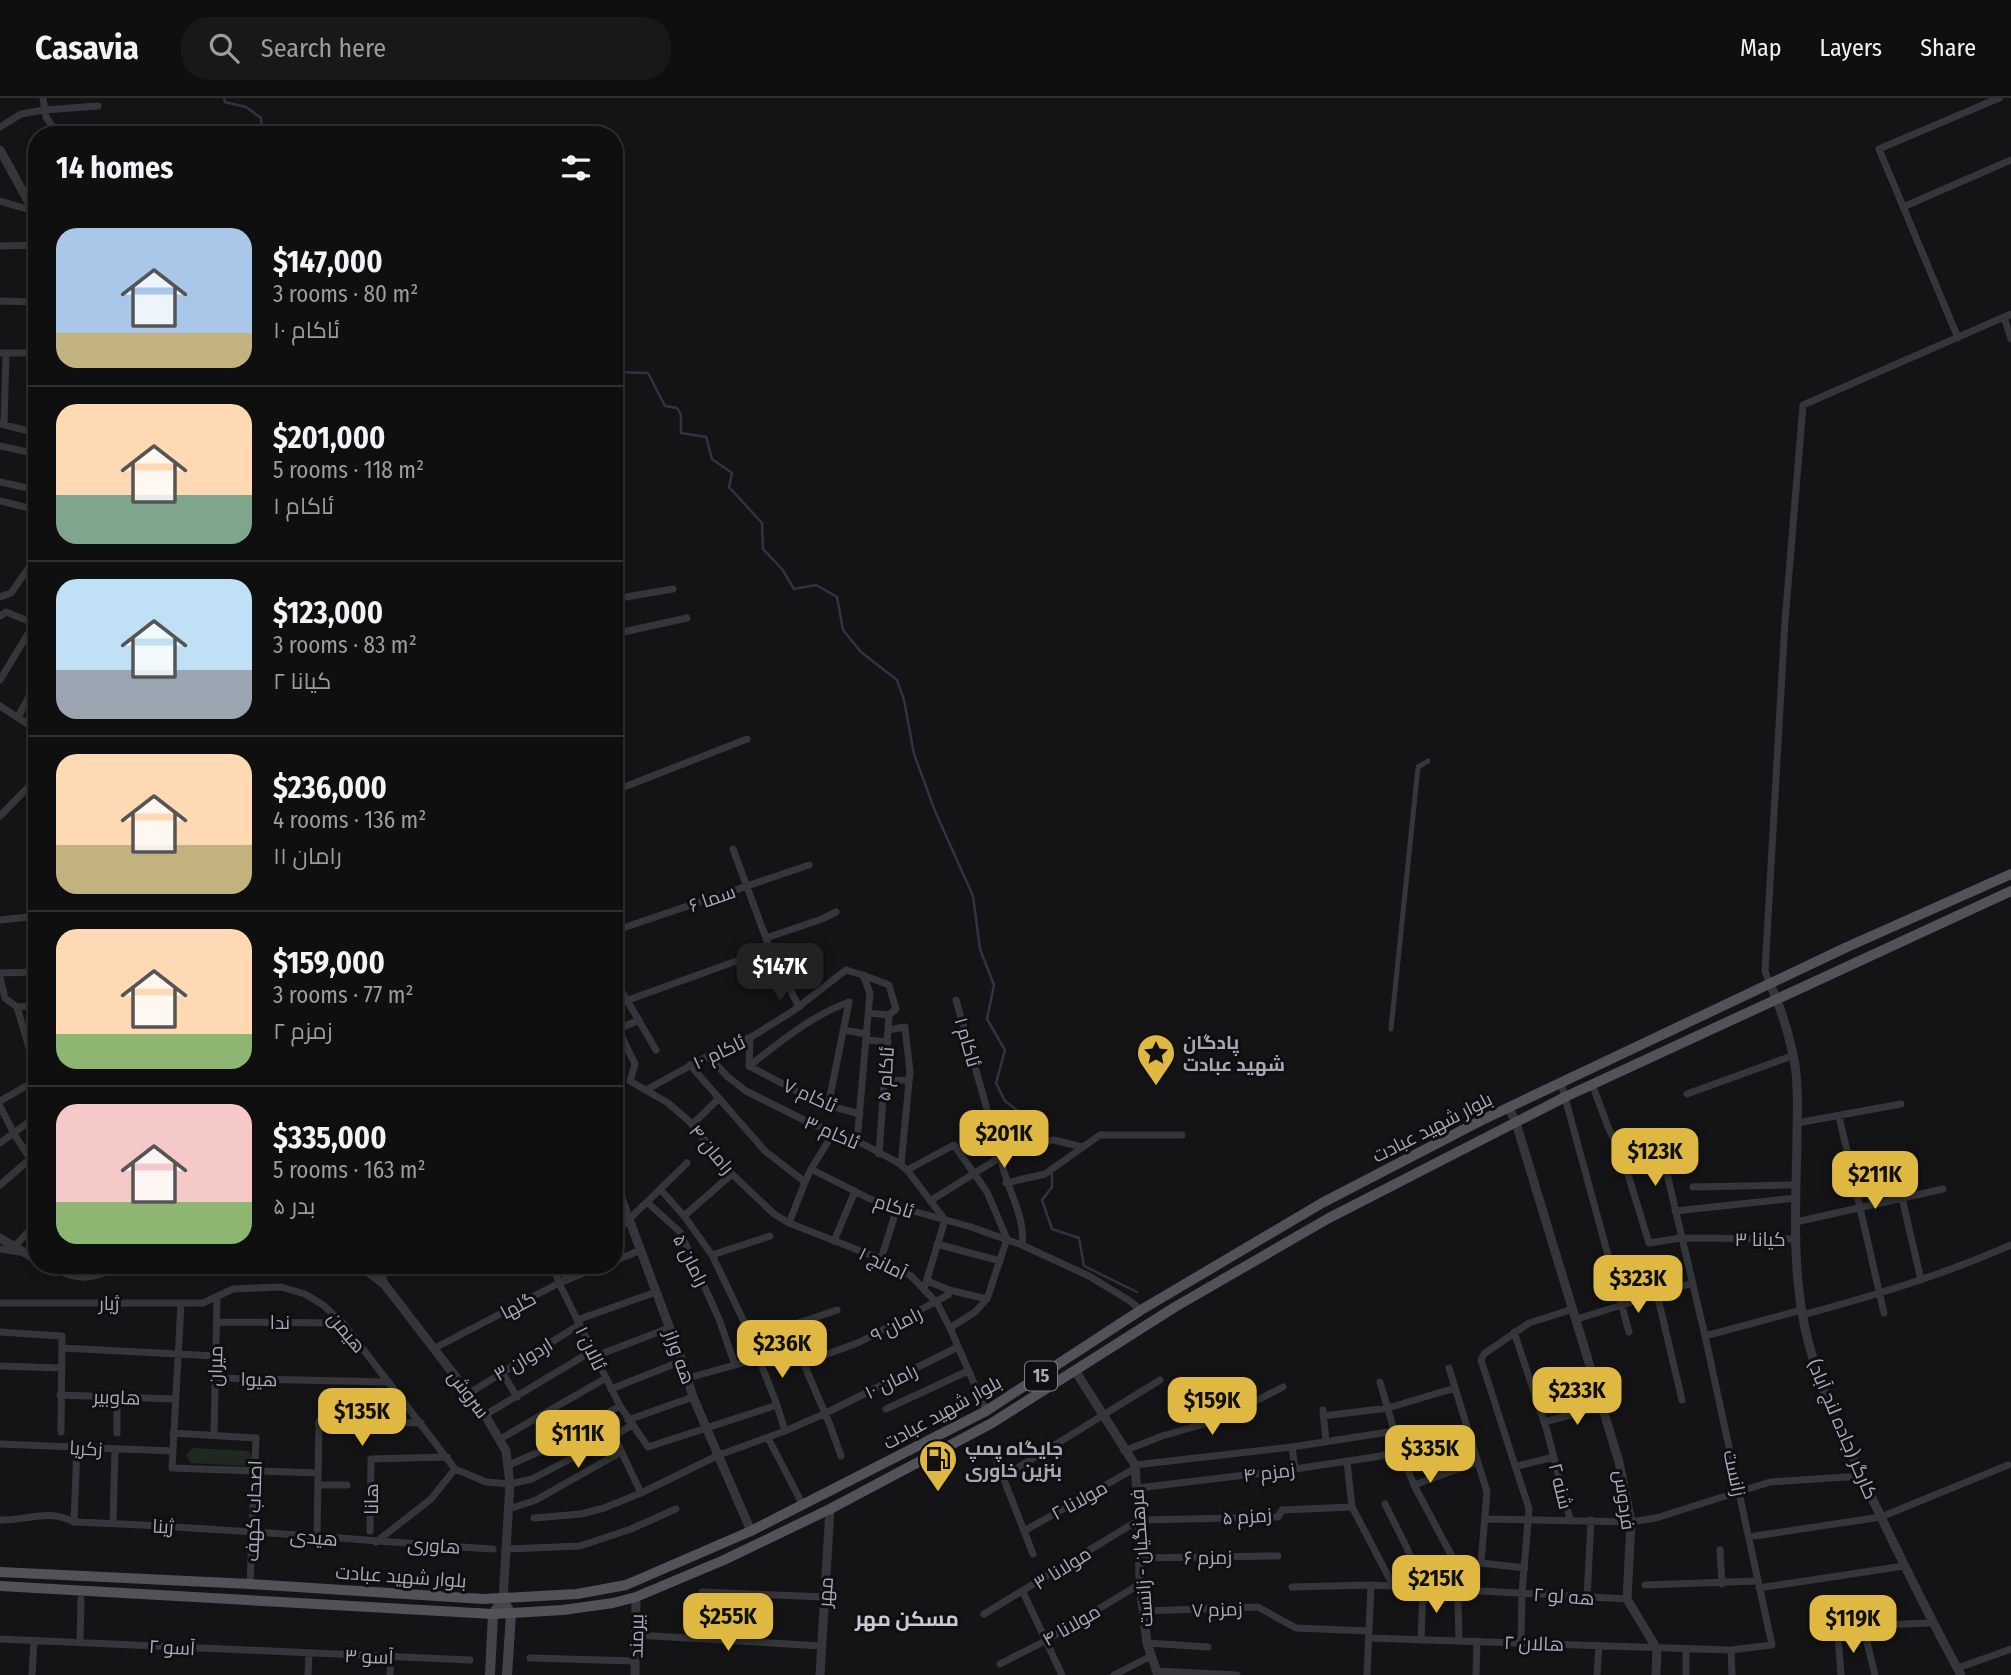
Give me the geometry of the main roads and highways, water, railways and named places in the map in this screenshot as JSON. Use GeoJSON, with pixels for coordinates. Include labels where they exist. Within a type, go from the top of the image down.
{"type":"FeatureCollection","features":[{"type":"Feature","properties":{"kind":"main road","name":"بلوار شهید عبادت"},"geometry":{"type":"LineString","coordinates":[[0,1572],[503,1599],[577,1594],[626,1585],[751,1531],[986,1411],[1141,1310],[1322,1203],[1561,1083],[2011,874]]}},
{"type":"Feature","properties":{"kind":"main road","name":"بلوار شهید عبادت"},"geometry":{"type":"LineString","coordinates":[[0,1586],[493,1614],[563,1610],[636,1597],[724,1560],[992,1423],[1175,1307],[1329,1218],[1592,1084],[2011,891]]}},
{"type":"Feature","properties":{"kind":"main road"},"geometry":{"type":"LineString","coordinates":[[1322,1203],[1329,1218]]}},
{"type":"Feature","properties":{"kind":"main road"},"geometry":{"type":"LineString","coordinates":[[490,1675],[493,1614],[503,1599],[511,1614],[508,1675]]}},
{"type":"Feature","properties":{"kind":"waterway"},"geometry":{"type":"LineString","coordinates":[[224,98],[225,102],[246,107],[261,118],[261,126]]}},
{"type":"Feature","properties":{"kind":"waterway"},"geometry":{"type":"LineString","coordinates":[[623,372],[648,373],[665,406],[677,408],[681,415],[681,433],[706,437],[712,459],[732,473],[729,487],[762,523],[763,549],[782,569],[794,589],[816,585],[837,597],[843,630],[861,652],[897,680],[904,700],[914,754],[935,811],[973,896],[980,949],[994,985],[987,1019],[1005,1050],[996,1083],[1005,1101],[1035,1124],[1044,1137]]}},
{"type":"Feature","properties":{"kind":"waterway"},"geometry":{"type":"LineString","coordinates":[[1052,1174],[1052,1187],[1042,1200],[1052,1229],[1079,1238],[1084,1266],[1137,1292]]}},
{"type":"Feature","properties":{"kind":"place","name":"پادگان شهید عبادت"},"geometry":{"type":"Point","coordinates":[1156,1087]}},
{"type":"Feature","properties":{"kind":"place","name":"جایگاه پمپ بنزین خاوری"},"geometry":{"type":"Point","coordinates":[938,1493]}},
{"type":"Feature","properties":{"kind":"district","name":"مسکن مهر"},"geometry":{"type":"Point","coordinates":[907,1619]}}]}
